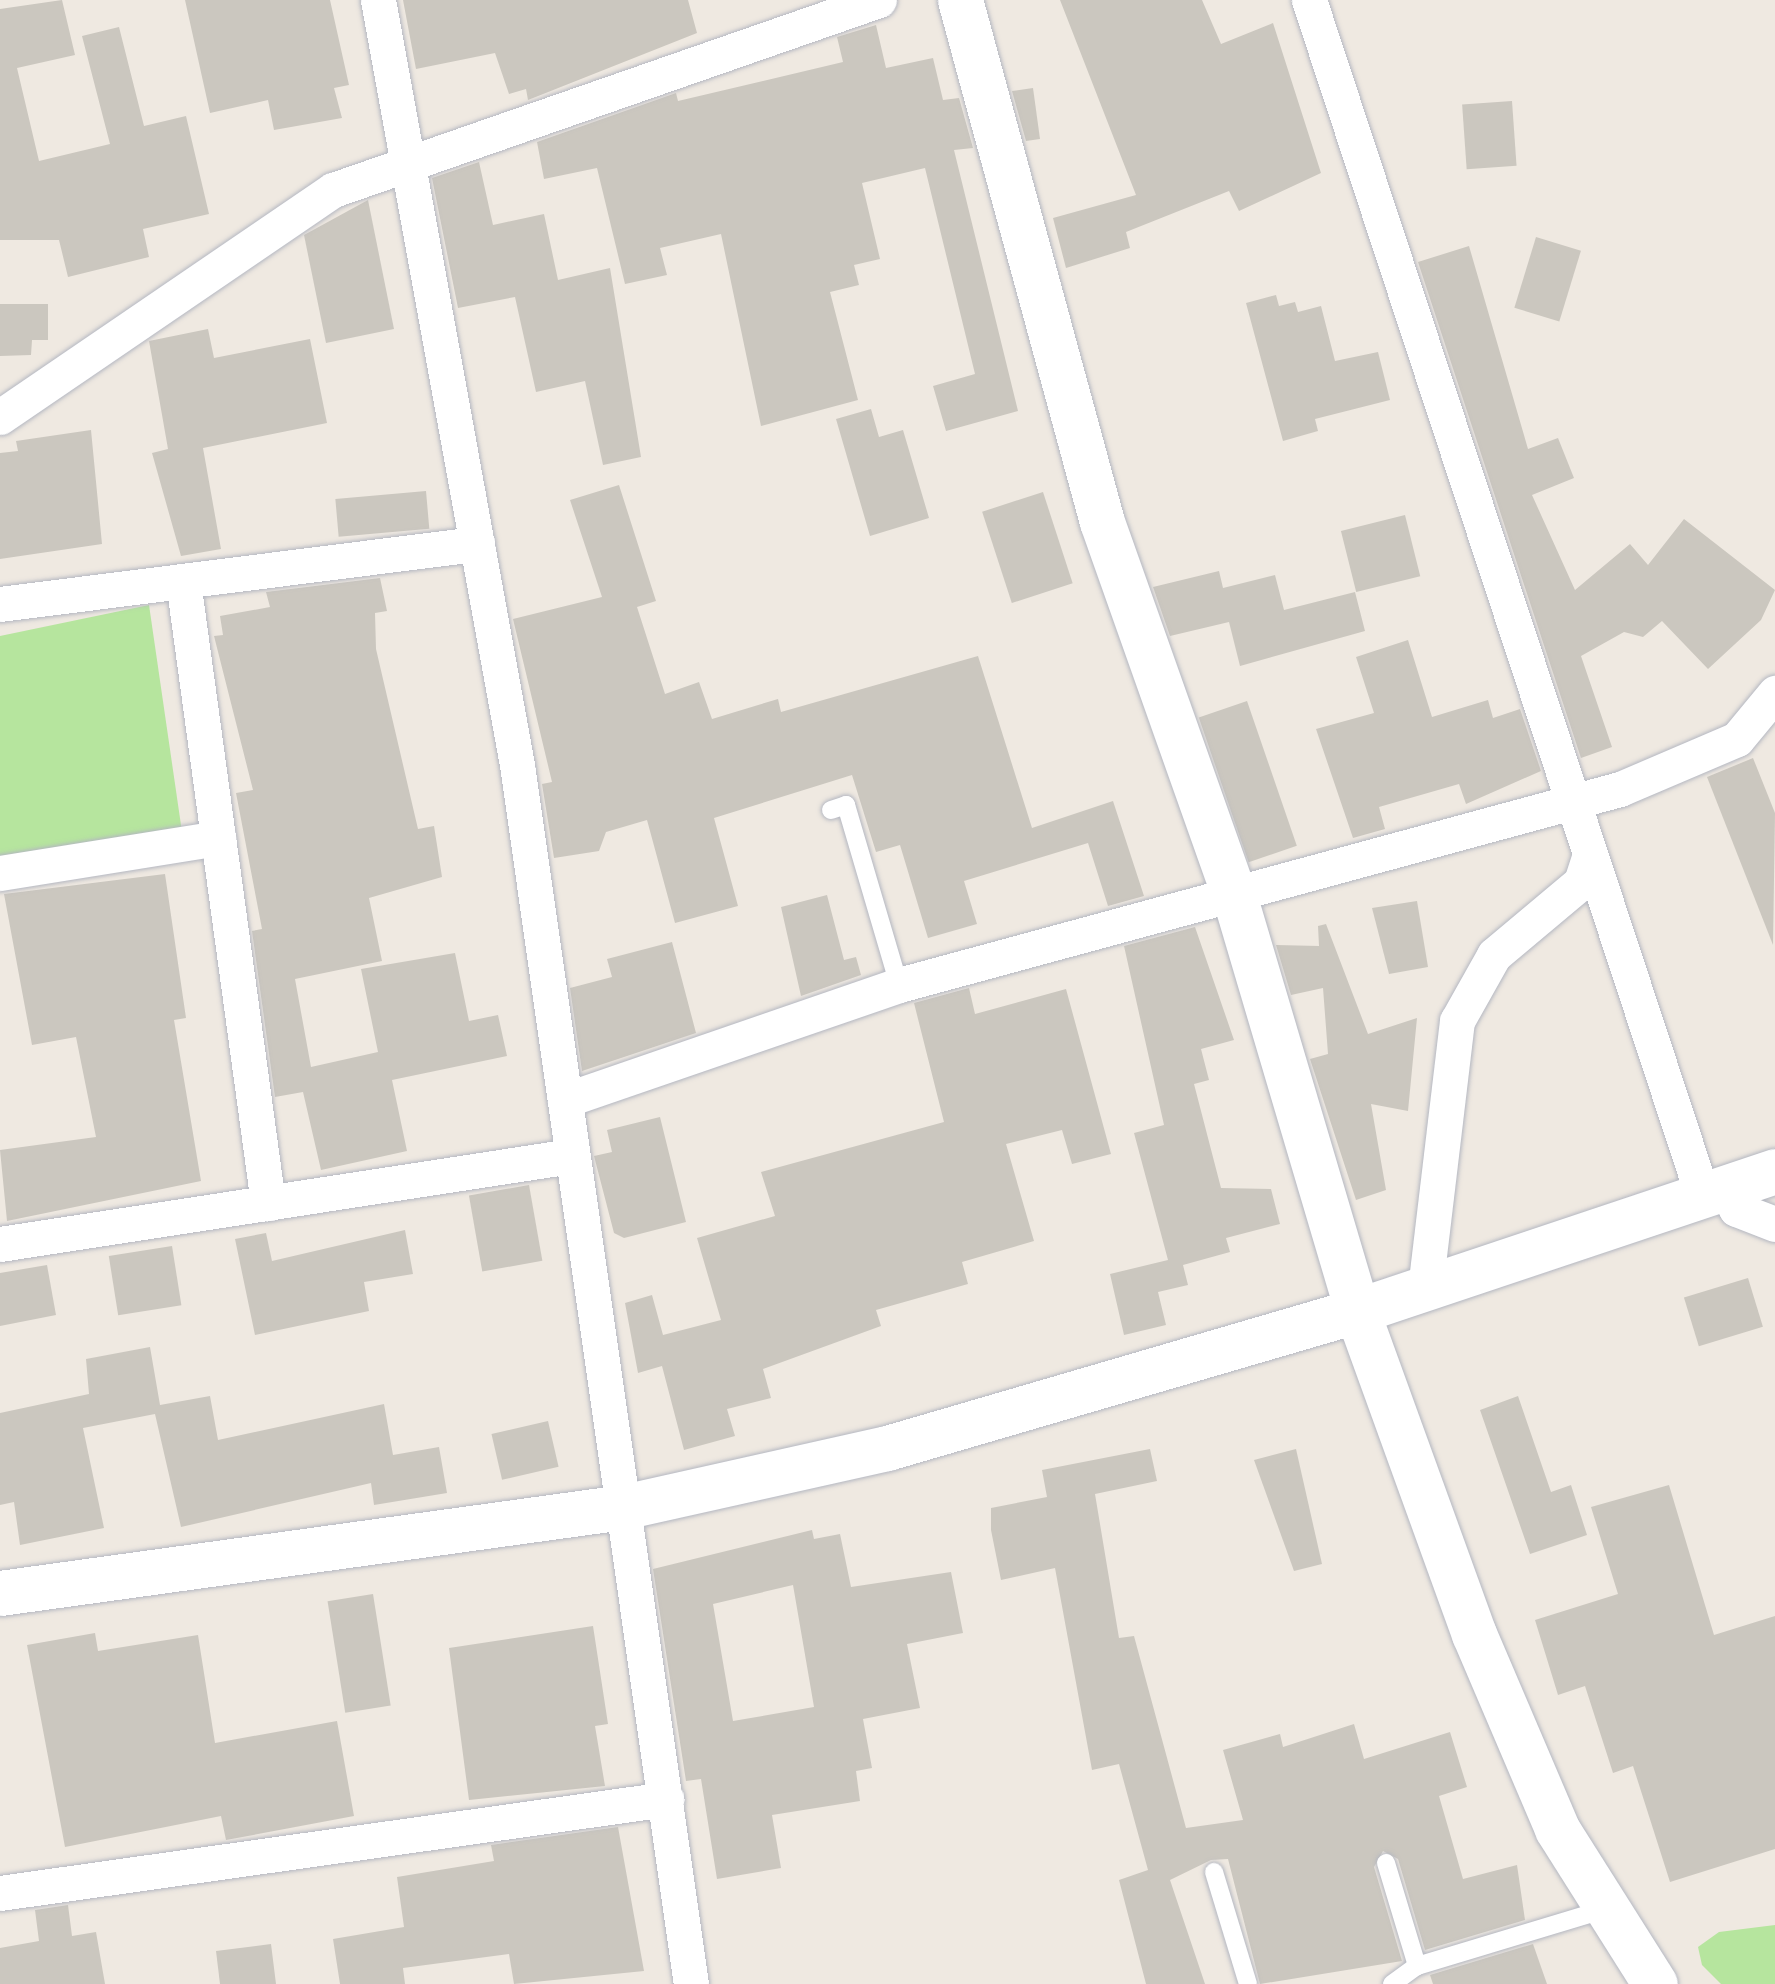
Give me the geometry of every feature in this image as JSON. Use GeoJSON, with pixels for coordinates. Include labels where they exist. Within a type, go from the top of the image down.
{"type":"FeatureCollection","features":[{"type":"Feature","properties":{"kind":"street"},"geometry":{"type":"LineString","coordinates":[[378,0],[478,544],[566,1100],[692,1984]]}},
{"type":"Feature","properties":{"kind":"street"},"geometry":{"type":"LineString","coordinates":[[0,417],[333,190],[878,0]]}},
{"type":"Feature","properties":{"kind":"street"},"geometry":{"type":"LineString","coordinates":[[960,0],[1102,522],[1234,895],[1358,1311],[1474,1634],[1602,1910],[1656,1984]]}},
{"type":"Feature","properties":{"kind":"street"},"geometry":{"type":"LineString","coordinates":[[1309,0],[1589,857],[1713,1191],[1736,1209],[1775,1224]]}},
{"type":"Feature","properties":{"kind":"street"},"geometry":{"type":"LineString","coordinates":[[0,604],[478,544]]}},
{"type":"Feature","properties":{"kind":"street"},"geometry":{"type":"LineString","coordinates":[[182,581],[268,1203]]}},
{"type":"Feature","properties":{"kind":"street"},"geometry":{"type":"LineString","coordinates":[[566,1100],[898,984],[1234,895],[1388,846],[1572,806],[1738,739],[1775,693]]}},
{"type":"Feature","properties":{"kind":"street"},"geometry":{"type":"LineString","coordinates":[[0,873],[218,838]]}},
{"type":"Feature","properties":{"kind":"street"},"geometry":{"type":"LineString","coordinates":[[1425,1289],[1457,1021],[1494,954],[1582,882],[1589,857]]}},
{"type":"Feature","properties":{"kind":"street"},"geometry":{"type":"LineString","coordinates":[[0,1244],[571,1156]]}},
{"type":"Feature","properties":{"kind":"street"},"geometry":{"type":"LineString","coordinates":[[0,1593],[623,1507],[887,1448],[1358,1311],[1775,1171]]}},
{"type":"Feature","properties":{"kind":"street"},"geometry":{"type":"LineString","coordinates":[[0,1893],[666,1799]]}},
{"type":"Feature","properties":{"kind":"lane"},"geometry":{"type":"LineString","coordinates":[[831,810],[846,805],[898,984]]}},
{"type":"Feature","properties":{"kind":"lane"},"geometry":{"type":"LineString","coordinates":[[1386,1863],[1417,1966]]}},
{"type":"Feature","properties":{"kind":"lane"},"geometry":{"type":"LineString","coordinates":[[1214,1872],[1248,1984]]}},
{"type":"Feature","properties":{"kind":"lane"},"geometry":{"type":"LineString","coordinates":[[1392,1984],[1417,1966],[1602,1910]]}},
{"type":"Feature","properties":{"kind":"green space"},"geometry":{"type":"Polygon","coordinates":[[[149,605],[182,832],[0,859],[0,636],[149,605]]]}},
{"type":"Feature","properties":{"kind":"green space"},"geometry":{"type":"Polygon","coordinates":[[[1775,1925],[1775,1984],[1721,1984],[1702,1965],[1698,1947],[1719,1932],[1775,1925]]]}},
{"type":"Feature","properties":{"kind":"building"},"geometry":{"type":"Polygon","coordinates":[[[62,0],[75,55],[17,68],[39,161],[110,144],[82,36],[119,27],[144,126],[186,116],[209,214],[143,229],[149,257],[68,277],[59,240],[0,240],[0,9],[62,0]]]}},
{"type":"Feature","properties":{"kind":"building"},"geometry":{"type":"Polygon","coordinates":[[[185,0],[330,0],[349,85],[334,88],[342,118],[274,130],[268,100],[210,113],[185,0]]]}},
{"type":"Feature","properties":{"kind":"building"},"geometry":{"type":"Polygon","coordinates":[[[403,0],[688,0],[697,33],[528,100],[526,89],[509,94],[495,53],[416,69],[403,0]]]}},
{"type":"Feature","properties":{"kind":"building"},"geometry":{"type":"Polygon","coordinates":[[[1060,0],[1202,0],[1221,44],[1273,23],[1321,173],[1239,211],[1229,191],[1126,232],[1130,248],[1066,268],[1053,218],[1136,195],[1060,0]]]}},
{"type":"Feature","properties":{"kind":"building"},"geometry":{"type":"Polygon","coordinates":[[[876,25],[886,68],[933,58],[943,100],[959,98],[973,148],[954,150],[1018,411],[946,431],[933,386],[975,374],[925,168],[862,183],[880,259],[854,265],[859,285],[830,292],[858,400],[761,426],[721,234],[660,248],[667,275],[625,284],[597,168],[544,179],[537,142],[676,93],[678,101],[843,62],[837,37],[876,25]]]}},
{"type":"Feature","properties":{"kind":"building"},"geometry":{"type":"Polygon","coordinates":[[[1033,88],[1040,139],[1026,141],[1012,91],[1033,88]]]}},
{"type":"Feature","properties":{"kind":"building"},"geometry":{"type":"Polygon","coordinates":[[[1512,101],[1517,166],[1467,169],[1462,104],[1512,101]]]}},
{"type":"Feature","properties":{"kind":"building"},"geometry":{"type":"Polygon","coordinates":[[[479,162],[493,225],[544,214],[558,280],[610,268],[641,457],[603,465],[585,381],[536,392],[515,297],[458,308],[432,178],[479,162]]]}},
{"type":"Feature","properties":{"kind":"building"},"geometry":{"type":"Polygon","coordinates":[[[368,200],[394,329],[326,343],[304,235],[368,200]]]}},
{"type":"Feature","properties":{"kind":"building"},"geometry":{"type":"Polygon","coordinates":[[[1536,237],[1581,251],[1559,322],[1514,308],[1536,237]]]}},
{"type":"Feature","properties":{"kind":"building"},"geometry":{"type":"Polygon","coordinates":[[[1469,246],[1528,449],[1558,438],[1574,478],[1532,495],[1575,590],[1630,544],[1648,565],[1684,519],[1775,590],[1761,620],[1708,669],[1662,621],[1643,637],[1624,632],[1581,656],[1612,747],[1581,758],[1418,262],[1469,246]]]}},
{"type":"Feature","properties":{"kind":"building"},"geometry":{"type":"Polygon","coordinates":[[[1276,295],[1279,306],[1295,302],[1298,312],[1321,306],[1335,361],[1378,352],[1390,400],[1315,419],[1318,431],[1283,441],[1246,303],[1276,295]]]}},
{"type":"Feature","properties":{"kind":"building"},"geometry":{"type":"Polygon","coordinates":[[[0,304],[48,304],[48,340],[32,340],[31,355],[0,356],[0,304]]]}},
{"type":"Feature","properties":{"kind":"building"},"geometry":{"type":"Polygon","coordinates":[[[208,329],[214,358],[310,339],[327,423],[203,448],[221,549],[181,556],[152,453],[168,449],[149,341],[208,329]]]}},
{"type":"Feature","properties":{"kind":"building"},"geometry":{"type":"Polygon","coordinates":[[[871,409],[879,437],[903,430],[929,518],[870,536],[836,419],[871,409]]]}},
{"type":"Feature","properties":{"kind":"building"},"geometry":{"type":"Polygon","coordinates":[[[91,430],[102,544],[0,559],[0,453],[18,451],[16,441],[91,430]]]}},
{"type":"Feature","properties":{"kind":"building"},"geometry":{"type":"Polygon","coordinates":[[[619,485],[656,601],[637,607],[665,694],[699,682],[712,719],[778,699],[781,712],[978,656],[1032,828],[1113,801],[1144,896],[1108,906],[1088,843],[964,881],[977,924],[928,938],[900,845],[876,852],[852,775],[714,818],[738,906],[675,923],[647,820],[606,832],[599,851],[554,858],[542,784],[552,782],[513,619],[602,597],[570,500],[619,485]]]}},
{"type":"Feature","properties":{"kind":"building"},"geometry":{"type":"Polygon","coordinates":[[[426,491],[429,529],[339,537],[335,499],[426,491]]]}},
{"type":"Feature","properties":{"kind":"building"},"geometry":{"type":"Polygon","coordinates":[[[1043,492],[1073,583],[1012,603],[982,512],[1043,492]]]}},
{"type":"Feature","properties":{"kind":"building"},"geometry":{"type":"Polygon","coordinates":[[[1405,515],[1420,576],[1356,592],[1341,531],[1405,515]]]}},
{"type":"Feature","properties":{"kind":"building"},"geometry":{"type":"Polygon","coordinates":[[[1219,571],[1223,588],[1275,575],[1284,610],[1355,592],[1365,631],[1240,666],[1229,622],[1170,636],[1153,587],[1219,571]]]}},
{"type":"Feature","properties":{"kind":"building"},"geometry":{"type":"Polygon","coordinates":[[[380,578],[387,611],[375,613],[376,649],[418,829],[434,826],[442,877],[369,898],[382,961],[295,979],[311,1067],[378,1052],[361,969],[455,953],[469,1021],[498,1015],[507,1056],[392,1080],[407,1151],[321,1170],[303,1092],[275,1097],[252,931],[262,929],[236,793],[253,790],[214,636],[223,635],[220,616],[270,607],[266,592],[380,578]]]}},
{"type":"Feature","properties":{"kind":"building"},"geometry":{"type":"Polygon","coordinates":[[[1408,640],[1432,717],[1488,700],[1493,718],[1520,709],[1541,771],[1466,804],[1459,784],[1379,807],[1385,829],[1353,838],[1316,729],[1374,713],[1356,657],[1408,640]]]}},
{"type":"Feature","properties":{"kind":"building"},"geometry":{"type":"Polygon","coordinates":[[[1247,701],[1297,846],[1249,862],[1199,718],[1247,701]]]}},
{"type":"Feature","properties":{"kind":"building"},"geometry":{"type":"Polygon","coordinates":[[[1753,758],[1775,813],[1773,945],[1707,777],[1753,758]]]}},
{"type":"Feature","properties":{"kind":"building"},"geometry":{"type":"Polygon","coordinates":[[[165,874],[186,1018],[174,1020],[201,1181],[7,1221],[0,1150],[96,1137],[76,1037],[32,1045],[4,894],[165,874]]]}},
{"type":"Feature","properties":{"kind":"building"},"geometry":{"type":"Polygon","coordinates":[[[827,895],[844,960],[856,957],[861,975],[801,996],[781,907],[827,895]]]}},
{"type":"Feature","properties":{"kind":"building"},"geometry":{"type":"Polygon","coordinates":[[[1417,901],[1428,967],[1389,974],[1372,908],[1417,901]]]}},
{"type":"Feature","properties":{"kind":"building"},"geometry":{"type":"Polygon","coordinates":[[[1326,924],[1368,1034],[1417,1018],[1408,1111],[1371,1104],[1386,1190],[1356,1200],[1310,1059],[1328,1054],[1323,988],[1291,995],[1276,945],[1319,946],[1318,926],[1326,924]]]}},
{"type":"Feature","properties":{"kind":"building"},"geometry":{"type":"Polygon","coordinates":[[[1195,927],[1234,1040],[1201,1049],[1209,1080],[1194,1084],[1221,1188],[1271,1189],[1280,1224],[1226,1238],[1230,1252],[1183,1265],[1188,1285],[1158,1292],[1166,1325],[1124,1335],[1110,1274],[1168,1260],[1134,1133],[1164,1125],[1124,946],[1195,927]]]}},
{"type":"Feature","properties":{"kind":"building"},"geometry":{"type":"Polygon","coordinates":[[[672,942],[696,1033],[582,1071],[570,988],[612,977],[607,959],[672,942]]]}},
{"type":"Feature","properties":{"kind":"building"},"geometry":{"type":"Polygon","coordinates":[[[969,988],[975,1014],[1066,989],[1111,1154],[1072,1164],[1062,1130],[1006,1144],[1034,1241],[962,1262],[968,1284],[876,1310],[881,1326],[763,1369],[771,1398],[727,1409],[735,1436],[684,1450],[662,1366],[638,1373],[625,1303],[652,1295],[663,1335],[721,1320],[697,1238],[775,1216],[761,1172],[944,1122],[914,1003],[969,988]]]}},
{"type":"Feature","properties":{"kind":"building"},"geometry":{"type":"Polygon","coordinates":[[[660,1117],[686,1222],[624,1238],[614,1233],[594,1156],[612,1152],[607,1130],[660,1117]]]}},
{"type":"Feature","properties":{"kind":"building"},"geometry":{"type":"Polygon","coordinates":[[[529,1185],[542,1261],[482,1271],[469,1196],[529,1185]]]}},
{"type":"Feature","properties":{"kind":"building"},"geometry":{"type":"Polygon","coordinates":[[[405,1230],[413,1274],[364,1282],[369,1311],[255,1335],[235,1239],[266,1233],[272,1261],[405,1230]]]}},
{"type":"Feature","properties":{"kind":"building"},"geometry":{"type":"Polygon","coordinates":[[[172,1246],[181,1305],[118,1315],[109,1256],[172,1246]]]}},
{"type":"Feature","properties":{"kind":"building"},"geometry":{"type":"Polygon","coordinates":[[[47,1265],[56,1315],[0,1326],[0,1273],[47,1265]]]}},
{"type":"Feature","properties":{"kind":"building"},"geometry":{"type":"Polygon","coordinates":[[[1748,1278],[1763,1327],[1699,1346],[1684,1298],[1748,1278]]]}},
{"type":"Feature","properties":{"kind":"building"},"geometry":{"type":"Polygon","coordinates":[[[150,1347],[160,1405],[210,1396],[218,1440],[384,1404],[393,1455],[439,1447],[447,1493],[374,1505],[371,1483],[181,1527],[155,1414],[83,1428],[104,1528],[20,1545],[14,1502],[0,1505],[0,1413],[89,1394],[86,1359],[150,1347]]]}},
{"type":"Feature","properties":{"kind":"building"},"geometry":{"type":"Polygon","coordinates":[[[1518,1396],[1551,1492],[1571,1485],[1587,1535],[1530,1554],[1480,1410],[1518,1396]]]}},
{"type":"Feature","properties":{"kind":"building"},"geometry":{"type":"Polygon","coordinates":[[[548,1421],[559,1467],[502,1480],[491,1434],[548,1421]]]}},
{"type":"Feature","properties":{"kind":"building"},"geometry":{"type":"Polygon","coordinates":[[[1150,1449],[1157,1481],[1095,1494],[1119,1638],[1134,1636],[1186,1828],[1243,1820],[1223,1750],[1280,1734],[1283,1747],[1354,1724],[1364,1759],[1450,1732],[1467,1787],[1439,1796],[1463,1879],[1517,1865],[1525,1920],[1425,1950],[1398,1859],[1383,1851],[1374,1867],[1402,1961],[1260,1984],[1228,1859],[1211,1860],[1170,1880],[1205,1984],[1146,1984],[1119,1880],[1148,1870],[1119,1764],[1092,1770],[1055,1568],[1001,1580],[991,1530],[991,1508],[1047,1497],[1042,1470],[1150,1449]]]}},
{"type":"Feature","properties":{"kind":"building"},"geometry":{"type":"Polygon","coordinates":[[[1296,1449],[1322,1564],[1294,1571],[1254,1460],[1296,1449]]]}},
{"type":"Feature","properties":{"kind":"building"},"geometry":{"type":"Polygon","coordinates":[[[1669,1485],[1714,1635],[1775,1616],[1775,1849],[1670,1882],[1633,1766],[1613,1773],[1585,1686],[1558,1695],[1535,1620],[1618,1594],[1591,1507],[1669,1485]]]}},
{"type":"Feature","properties":{"kind":"building"},"geometry":{"type":"Polygon","coordinates":[[[812,1530],[814,1539],[840,1534],[851,1587],[951,1572],[963,1633],[907,1644],[920,1708],[863,1719],[872,1768],[856,1771],[860,1801],[772,1815],[781,1868],[717,1879],[701,1779],[686,1781],[653,1569],[812,1530]],[[793,1585],[713,1604],[733,1721],[814,1707],[793,1585]]]}},
{"type":"Feature","properties":{"kind":"building"},"geometry":{"type":"Polygon","coordinates":[[[373,1594],[391,1706],[345,1713],[328,1601],[373,1594]]]}},
{"type":"Feature","properties":{"kind":"building"},"geometry":{"type":"Polygon","coordinates":[[[593,1626],[608,1724],[595,1726],[605,1786],[469,1800],[449,1648],[593,1626]]]}},
{"type":"Feature","properties":{"kind":"building"},"geometry":{"type":"Polygon","coordinates":[[[95,1633],[98,1651],[198,1635],[215,1743],[337,1721],[354,1816],[226,1840],[221,1816],[65,1847],[27,1645],[95,1633]]]}},
{"type":"Feature","properties":{"kind":"building"},"geometry":{"type":"Polygon","coordinates":[[[618,1827],[644,1971],[514,1984],[509,1954],[403,1968],[405,1984],[340,1984],[333,1939],[404,1927],[397,1877],[494,1861],[491,1845],[618,1827]]]}},
{"type":"Feature","properties":{"kind":"building"},"geometry":{"type":"Polygon","coordinates":[[[68,1905],[72,1936],[96,1932],[105,1984],[0,1984],[0,1948],[39,1941],[35,1910],[68,1905]]]}},
{"type":"Feature","properties":{"kind":"building"},"geometry":{"type":"Polygon","coordinates":[[[271,1944],[276,1984],[220,1984],[216,1951],[271,1944]]]}},
{"type":"Feature","properties":{"kind":"building"},"geometry":{"type":"Polygon","coordinates":[[[1533,1944],[1547,1984],[1433,1984],[1430,1975],[1533,1944]]]}}]}
